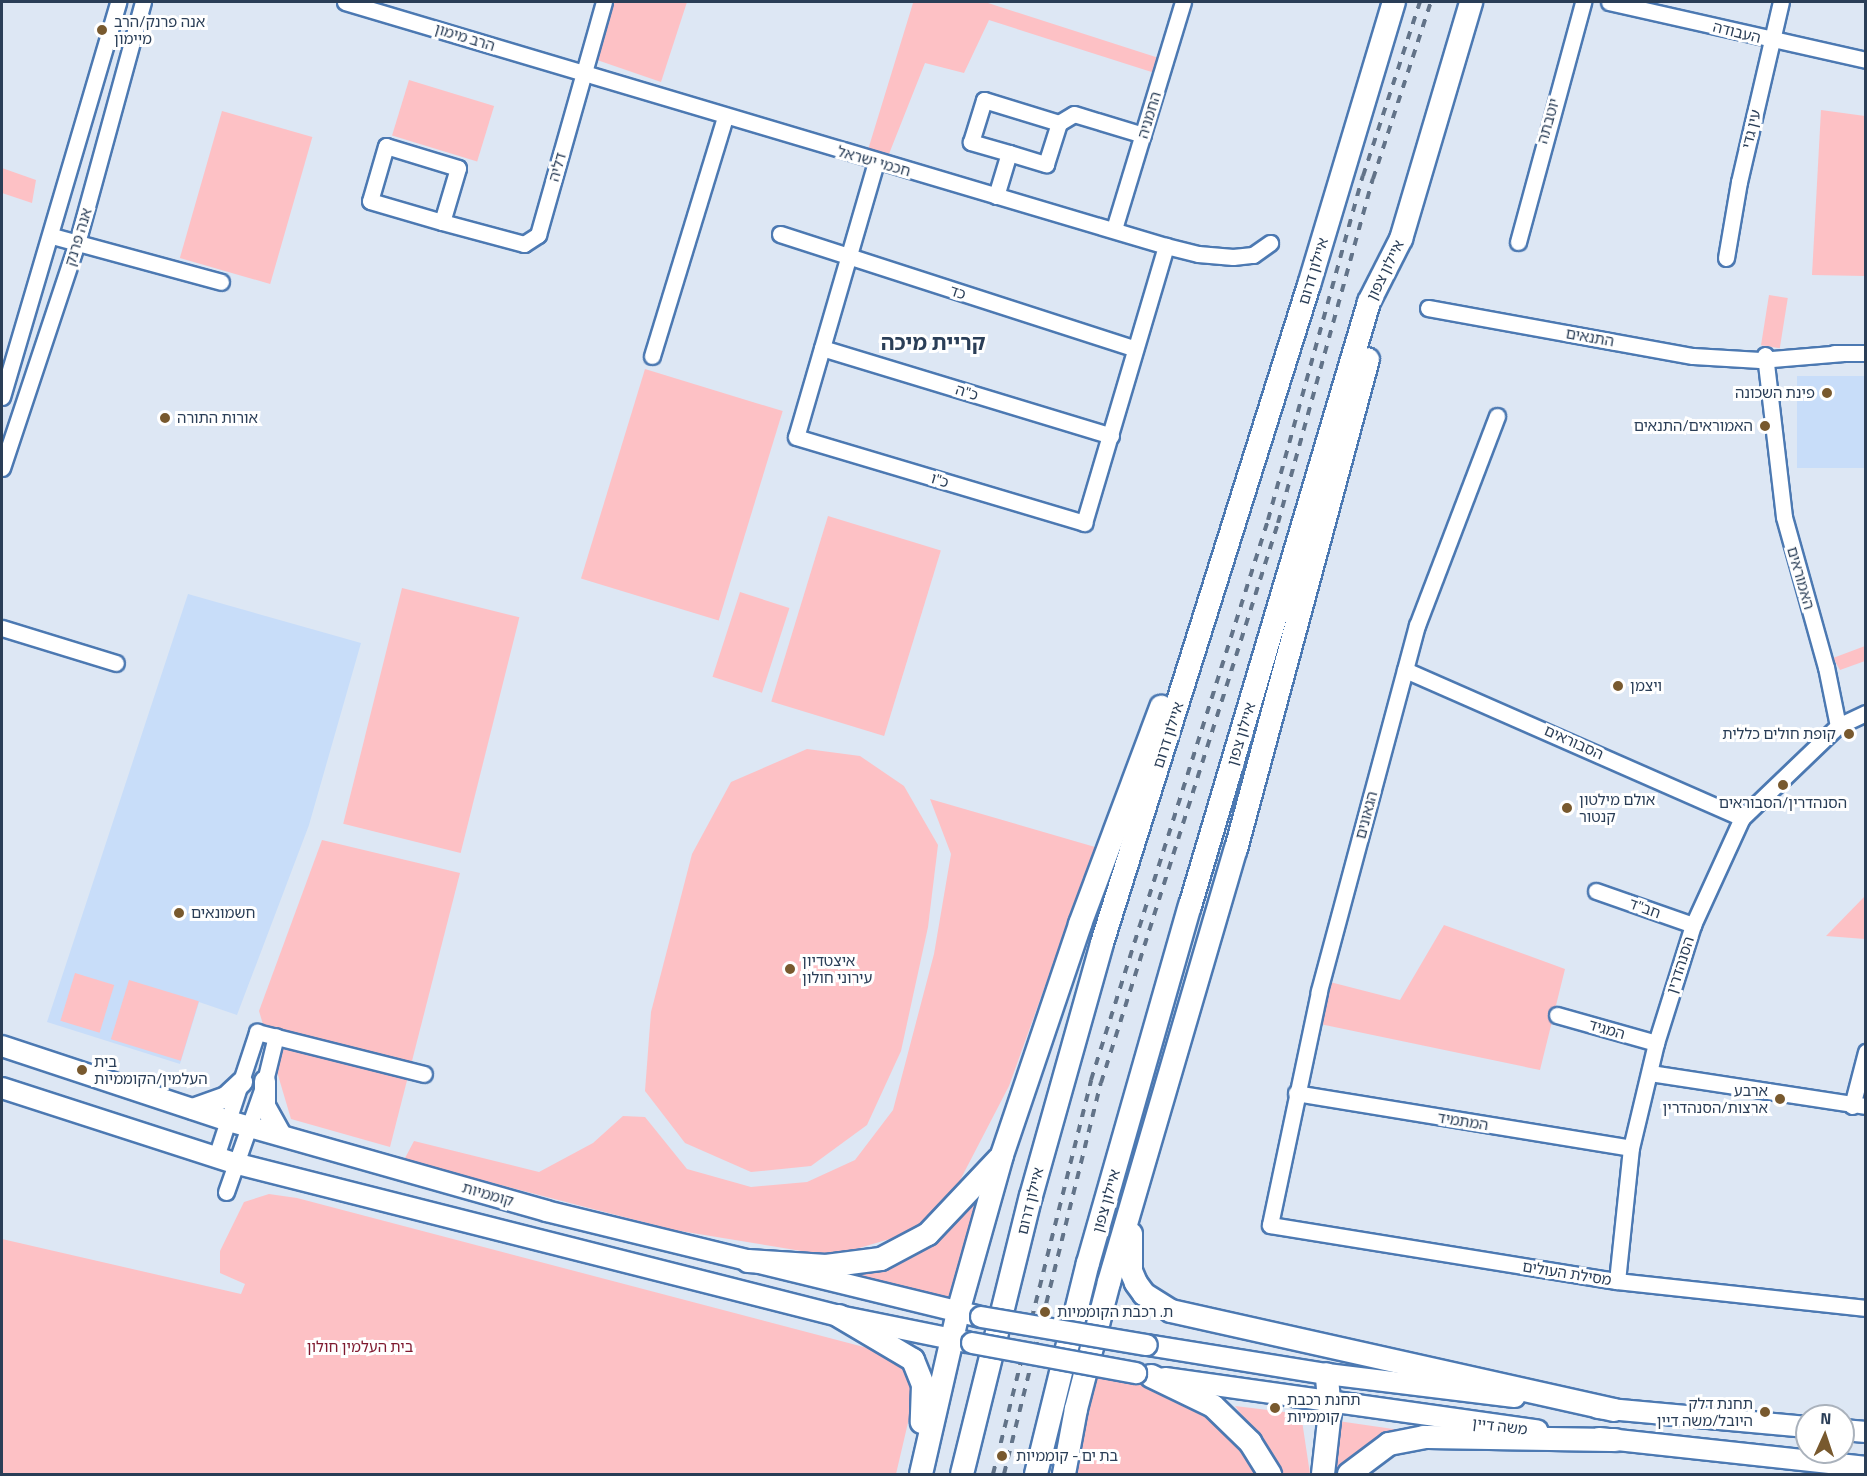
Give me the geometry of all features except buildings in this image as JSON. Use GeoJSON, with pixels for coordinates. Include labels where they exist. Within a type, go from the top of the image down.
{"type":"FeatureCollection","features":[{"type":"Feature","properties":{"kind":"highway","name":"איילון דרום"},"geometry":{"type":"LineString","coordinates":[[962,1474],[1031,1196],[1102,943],[1270,412],[1394,2]]}},
{"type":"Feature","properties":{"kind":"highway","name":"איילון צפון"},"geometry":{"type":"LineString","coordinates":[[1036,1474],[1088,1263],[1190,906],[1369,302],[1401,239],[1471,2]]}},
{"type":"Feature","properties":{"kind":"highway"},"geometry":{"type":"LineString","coordinates":[[1064,1474],[1090,1351],[1148,1143],[1236,849],[1401,239]]}},
{"type":"Feature","properties":{"kind":"highway"},"geometry":{"type":"LineString","coordinates":[[919,1474],[962,1341],[958,1312],[1002,1155],[1080,924],[1270,412]]}},
{"type":"Feature","properties":{"kind":"highway"},"geometry":{"type":"LineString","coordinates":[[1148,1143],[1129,1257],[1136,1282],[1158,1305],[1191,1316],[1614,1410]]}},
{"type":"Feature","properties":{"kind":"highway"},"geometry":{"type":"LineString","coordinates":[[748,1261],[826,1266],[881,1259],[928,1234],[1002,1155]]}},
{"type":"Feature","properties":{"kind":"highway"},"geometry":{"type":"LineString","coordinates":[[839,1316],[902,1350],[917,1365],[924,1395],[919,1474]]}},
{"type":"Feature","properties":{"kind":"highway"},"geometry":{"type":"LineString","coordinates":[[1323,1474],[1330,1404],[1327,1374]]}},
{"type":"Feature","properties":{"kind":"highway"},"geometry":{"type":"LineString","coordinates":[[1144,1375],[1213,1406],[1250,1442],[1270,1474]]}},
{"type":"Feature","properties":{"kind":"highway"},"geometry":{"type":"LineString","coordinates":[[1349,1474],[1389,1444],[1424,1437],[1616,1440]]}},
{"type":"Feature","properties":{"kind":"main road","name":"קוממיות"},"geometry":{"type":"LineString","coordinates":[[2,1046],[229,1121],[546,1211],[958,1312],[1147,1345]]}},
{"type":"Feature","properties":{"kind":"main road"},"geometry":{"type":"LineString","coordinates":[[266,1081],[265,1106],[281,1135]]}},
{"type":"Feature","properties":{"kind":"main road"},"geometry":{"type":"LineString","coordinates":[[193,1109],[226,1097],[242,1082]]}},
{"type":"Feature","properties":{"kind":"main road","name":"קוממיות"},"geometry":{"type":"LineString","coordinates":[[2,1088],[238,1164],[839,1316],[1144,1375]]}},
{"type":"Feature","properties":{"kind":"main road","name":"משה דיין"},"geometry":{"type":"LineString","coordinates":[[1147,1345],[1327,1374],[1614,1410],[1795,1426]]}},
{"type":"Feature","properties":{"kind":"main road","name":"משה דיין"},"geometry":{"type":"LineString","coordinates":[[1144,1375],[1330,1404],[1795,1461]]}},
{"type":"Feature","properties":{"kind":"main road"},"geometry":{"type":"LineString","coordinates":[[1801,1464],[1823,1474]]}},
{"type":"Feature","properties":{"kind":"main road","name":"משה דיין"},"geometry":{"type":"LineString","coordinates":[[1830,1464],[1864,1467]]}},
{"type":"Feature","properties":{"kind":"street","name":"אנה פרנק"},"geometry":{"type":"LineString","coordinates":[[2,398],[52,236],[118,2]]}},
{"type":"Feature","properties":{"kind":"street","name":"אנה פרנק"},"geometry":{"type":"LineString","coordinates":[[2,468],[77,243],[143,2]]}},
{"type":"Feature","properties":{"kind":"street","name":"הרב מימון"},"geometry":{"type":"LineString","coordinates":[[345,2],[584,73]]}},
{"type":"Feature","properties":{"kind":"street","name":"דליה"},"geometry":{"type":"LineString","coordinates":[[442,222],[458,168],[386,146],[370,201],[442,222],[524,244],[538,236],[604,2]]}},
{"type":"Feature","properties":{"kind":"street","name":"החמניה"},"geometry":{"type":"LineString","coordinates":[[1114,229],[1183,2]]}},
{"type":"Feature","properties":{"kind":"street","name":"יוטבתה"},"geometry":{"type":"LineString","coordinates":[[1518,242],[1583,2]]}},
{"type":"Feature","properties":{"kind":"street","name":"העבודה"},"geometry":{"type":"LineString","coordinates":[[1609,2],[1773,41],[1866,60]]}},
{"type":"Feature","properties":{"kind":"street","name":"עין גדי"},"geometry":{"type":"LineString","coordinates":[[1726,258],[1738,182],[1781,2]]}},
{"type":"Feature","properties":{"kind":"street","name":"חכמי ישראל"},"geometry":{"type":"LineString","coordinates":[[584,73],[876,162],[1198,254],[1233,257],[1253,255],[1270,243]]}},
{"type":"Feature","properties":{"kind":"street"},"geometry":{"type":"LineString","coordinates":[[1059,123],[984,100],[971,142],[1046,164],[1059,123],[1074,114],[1143,135]]}},
{"type":"Feature","properties":{"kind":"street"},"geometry":{"type":"LineString","coordinates":[[652,356],[725,117]]}},
{"type":"Feature","properties":{"kind":"street"},"geometry":{"type":"LineString","coordinates":[[996,196],[1009,153]]}},
{"type":"Feature","properties":{"kind":"street"},"geometry":{"type":"LineString","coordinates":[[822,348],[876,162]]}},
{"type":"Feature","properties":{"kind":"street","name":"כד"},"geometry":{"type":"LineString","coordinates":[[780,234],[1135,349]]}},
{"type":"Feature","properties":{"kind":"street"},"geometry":{"type":"LineString","coordinates":[[52,236],[221,282]]}},
{"type":"Feature","properties":{"kind":"street"},"geometry":{"type":"LineString","coordinates":[[1111,435],[1166,246]]}},
{"type":"Feature","properties":{"kind":"street","name":"התנאים"},"geometry":{"type":"LineString","coordinates":[[1428,308],[1693,356],[1761,358],[1866,353]]}},
{"type":"Feature","properties":{"kind":"street","name":"כ\"ה"},"geometry":{"type":"LineString","coordinates":[[822,348],[1111,435]]}},
{"type":"Feature","properties":{"kind":"street","name":"כ\"ו"},"geometry":{"type":"LineString","coordinates":[[822,348],[796,437],[1084,523],[1111,435]]}},
{"type":"Feature","properties":{"kind":"street","name":"האמוראים"},"geometry":{"type":"LineString","coordinates":[[1761,358],[1784,517],[1826,668],[1838,726]]}},
{"type":"Feature","properties":{"kind":"street","name":"הגאונים"},"geometry":{"type":"LineString","coordinates":[[1270,1225],[1296,1093],[1417,625],[1497,416]]}},
{"type":"Feature","properties":{"kind":"street"},"geometry":{"type":"LineString","coordinates":[[2,628],[116,663]]}},
{"type":"Feature","properties":{"kind":"street","name":"הסבוראים"},"geometry":{"type":"LineString","coordinates":[[1405,670],[1742,818]]}},
{"type":"Feature","properties":{"kind":"street","name":"הסנהדרין"},"geometry":{"type":"LineString","coordinates":[[1617,1281],[1630,1148],[1656,1043],[1693,925],[1742,818],[1765,791],[1838,726],[1866,713]]}},
{"type":"Feature","properties":{"kind":"street","name":"חב\"ד"},"geometry":{"type":"LineString","coordinates":[[1596,891],[1693,925]]}},
{"type":"Feature","properties":{"kind":"street","name":"המגיד"},"geometry":{"type":"LineString","coordinates":[[1557,1015],[1656,1043]]}},
{"type":"Feature","properties":{"kind":"street"},"geometry":{"type":"LineString","coordinates":[[216,1157],[257,1032],[424,1074]]}},
{"type":"Feature","properties":{"kind":"street"},"geometry":{"type":"LineString","coordinates":[[226,1192],[266,1081],[276,1036]]}},
{"type":"Feature","properties":{"kind":"street"},"geometry":{"type":"LineString","coordinates":[[1650,1072],[1859,1106],[1866,1052]]}},
{"type":"Feature","properties":{"kind":"street","name":"המתמיד"},"geometry":{"type":"LineString","coordinates":[[1296,1093],[1630,1148]]}},
{"type":"Feature","properties":{"kind":"street","name":"מסילת העולים"},"geometry":{"type":"LineString","coordinates":[[1270,1225],[1617,1281],[1866,1308]]}},
{"type":"Feature","properties":{"kind":"shaded area"},"geometry":{"type":"Polygon","coordinates":[[[1797,376],[1865,376],[1865,468],[1797,468],[1797,376]]]}},
{"type":"Feature","properties":{"kind":"shaded area","name":"חשמונאים"},"geometry":{"type":"Polygon","coordinates":[[[188,594],[361,643],[309,825],[237,1015],[199,1002],[180,1064],[47,1022],[188,594]]]}},
{"type":"Feature","properties":{"kind":"green space"},"geometry":{"type":"Polygon","coordinates":[[[614,2],[687,2],[661,82],[597,60],[614,2]]]}},
{"type":"Feature","properties":{"kind":"green space"},"geometry":{"type":"Polygon","coordinates":[[[909,2],[985,2],[1165,60],[1161,75],[989,20],[964,73],[925,63],[887,159],[867,153],[913,3],[909,2]]]}},
{"type":"Feature","properties":{"kind":"green space"},"geometry":{"type":"Polygon","coordinates":[[[409,80],[494,106],[477,161],[392,135],[409,80]]]}},
{"type":"Feature","properties":{"kind":"green space"},"geometry":{"type":"Polygon","coordinates":[[[1821,110],[1865,116],[1865,276],[1812,275],[1821,110]]]}},
{"type":"Feature","properties":{"kind":"green space"},"geometry":{"type":"Polygon","coordinates":[[[222,111],[312,137],[270,284],[180,258],[222,111]]]}},
{"type":"Feature","properties":{"kind":"green space"},"geometry":{"type":"Polygon","coordinates":[[[2,168],[36,180],[32,203],[2,193],[2,168]]]}},
{"type":"Feature","properties":{"kind":"green space"},"geometry":{"type":"Polygon","coordinates":[[[1769,295],[1788,298],[1780,348],[1761,345],[1769,295]]]}},
{"type":"Feature","properties":{"kind":"green space"},"geometry":{"type":"Polygon","coordinates":[[[645,369],[783,411],[719,621],[581,578],[645,369]]]}},
{"type":"Feature","properties":{"kind":"green space"},"geometry":{"type":"Polygon","coordinates":[[[828,516],[941,550],[884,736],[771,702],[828,516]]]}},
{"type":"Feature","properties":{"kind":"green space"},"geometry":{"type":"Polygon","coordinates":[[[402,588],[519,617],[461,853],[343,824],[402,588]]]}},
{"type":"Feature","properties":{"kind":"green space"},"geometry":{"type":"Polygon","coordinates":[[[740,592],[789,608],[762,693],[712,677],[740,592]]]}},
{"type":"Feature","properties":{"kind":"green space"},"geometry":{"type":"Polygon","coordinates":[[[1865,646],[1865,661],[1840,670],[1833,658],[1865,646]]]}},
{"type":"Feature","properties":{"kind":"green space","name":"איצטדיון עירוני חולון"},"geometry":{"type":"Polygon","coordinates":[[[807,749],[860,756],[904,786],[938,845],[928,927],[901,1051],[867,1125],[811,1166],[751,1172],[685,1143],[645,1091],[651,1012],[692,854],[731,782],[807,749]]]}},
{"type":"Feature","properties":{"kind":"green space"},"geometry":{"type":"Polygon","coordinates":[[[930,799],[1095,847],[1009,1086],[955,1190],[910,1233],[832,1256],[674,1230],[404,1160],[414,1141],[539,1172],[593,1143],[623,1116],[645,1117],[687,1169],[751,1187],[807,1182],[855,1160],[893,1110],[934,954],[951,854],[930,799]]]}},
{"type":"Feature","properties":{"kind":"green space"},"geometry":{"type":"Polygon","coordinates":[[[322,840],[460,873],[390,1147],[291,1119],[259,1011],[322,840]]]}},
{"type":"Feature","properties":{"kind":"green space"},"geometry":{"type":"Polygon","coordinates":[[[1865,896],[1865,939],[1826,936],[1865,896]]]}},
{"type":"Feature","properties":{"kind":"green space"},"geometry":{"type":"Polygon","coordinates":[[[1444,925],[1565,969],[1540,1070],[1320,1024],[1330,982],[1400,1000],[1444,925]]]}},
{"type":"Feature","properties":{"kind":"green space"},"geometry":{"type":"Polygon","coordinates":[[[75,973],[114,985],[100,1033],[60,1021],[75,973]]]}},
{"type":"Feature","properties":{"kind":"green space"},"geometry":{"type":"Polygon","coordinates":[[[129,980],[199,1001],[181,1061],[111,1039],[129,980]]]}},
{"type":"Feature","properties":{"kind":"green space"},"geometry":{"type":"Polygon","coordinates":[[[990,1170],[953,1301],[837,1272],[865,1270],[907,1259],[943,1235],[966,1210],[990,1170]]]}},
{"type":"Feature","properties":{"kind":"green space","name":"בית העלמין חולון"},"geometry":{"type":"Polygon","coordinates":[[[269,1194],[297,1198],[898,1356],[914,1373],[914,1397],[896,1474],[2,1474],[2,1239],[241,1294],[245,1284],[220,1273],[220,1251],[244,1202],[269,1194]]]}},
{"type":"Feature","properties":{"kind":"green space"},"geometry":{"type":"Polygon","coordinates":[[[1094,1378],[1148,1384],[1192,1403],[1229,1432],[1261,1474],[1073,1474],[1094,1378]]]}},
{"type":"Feature","properties":{"kind":"green space"},"geometry":{"type":"Polygon","coordinates":[[[1235,1406],[1301,1414],[1310,1474],[1281,1474],[1275,1460],[1235,1406]]]}},
{"type":"Feature","properties":{"kind":"green space"},"geometry":{"type":"Polygon","coordinates":[[[1338,1421],[1407,1431],[1376,1442],[1334,1474],[1338,1421]]]}},
{"type":"Feature","properties":{"kind":"railway"},"geometry":{"type":"LineString","coordinates":[[993,1474],[1091,1080],[1268,520],[1363,176],[1420,2]]}},
{"type":"Feature","properties":{"kind":"railway"},"geometry":{"type":"LineString","coordinates":[[1004,1474],[1101,1083],[1278,523],[1373,179],[1431,2]]}},
{"type":"Feature","properties":{"kind":"place","name":"אנה פרנק/הרב מיימון"},"geometry":{"type":"Point","coordinates":[102,30]}},
{"type":"Feature","properties":{"kind":"place","name":"פינת השכונה"},"geometry":{"type":"Point","coordinates":[1827,393]}},
{"type":"Feature","properties":{"kind":"place","name":"אורות התורה"},"geometry":{"type":"Point","coordinates":[165,418]}},
{"type":"Feature","properties":{"kind":"place","name":"האמוראים/התנאים"},"geometry":{"type":"Point","coordinates":[1765,426]}},
{"type":"Feature","properties":{"kind":"place","name":"ויצמן"},"geometry":{"type":"Point","coordinates":[1618,686]}},
{"type":"Feature","properties":{"kind":"place","name":"קופת חולים כללית"},"geometry":{"type":"Point","coordinates":[1849,734]}},
{"type":"Feature","properties":{"kind":"place","name":"הסנהדרין/הסבוראים"},"geometry":{"type":"Point","coordinates":[1783,785]}},
{"type":"Feature","properties":{"kind":"place","name":"אולם מילטון קנטור"},"geometry":{"type":"Point","coordinates":[1567,808]}},
{"type":"Feature","properties":{"kind":"place","name":"חשמונאים"},"geometry":{"type":"Point","coordinates":[179,913]}},
{"type":"Feature","properties":{"kind":"place","name":"איצטדיון עירוני חולון"},"geometry":{"type":"Point","coordinates":[790,969]}},
{"type":"Feature","properties":{"kind":"place","name":"בית העלמין/הקוממיות"},"geometry":{"type":"Point","coordinates":[82,1070]}},
{"type":"Feature","properties":{"kind":"place","name":"ארבע ארצות/הסנהדרין"},"geometry":{"type":"Point","coordinates":[1780,1099]}},
{"type":"Feature","properties":{"kind":"place","name":"ת. רכבת הקוממיות"},"geometry":{"type":"Point","coordinates":[1045,1312]}},
{"type":"Feature","properties":{"kind":"place","name":"תחנת רכבת קוממיות"},"geometry":{"type":"Point","coordinates":[1275,1408]}},
{"type":"Feature","properties":{"kind":"place","name":"תחנת דלק היובל/משה דיין"},"geometry":{"type":"Point","coordinates":[1765,1412]}},
{"type":"Feature","properties":{"kind":"place","name":"בת ים - קוממיות"},"geometry":{"type":"Point","coordinates":[1002,1456]}},
{"type":"Feature","properties":{"kind":"district","name":"קריית מיכה"},"geometry":{"type":"Point","coordinates":[933,342]}}]}
